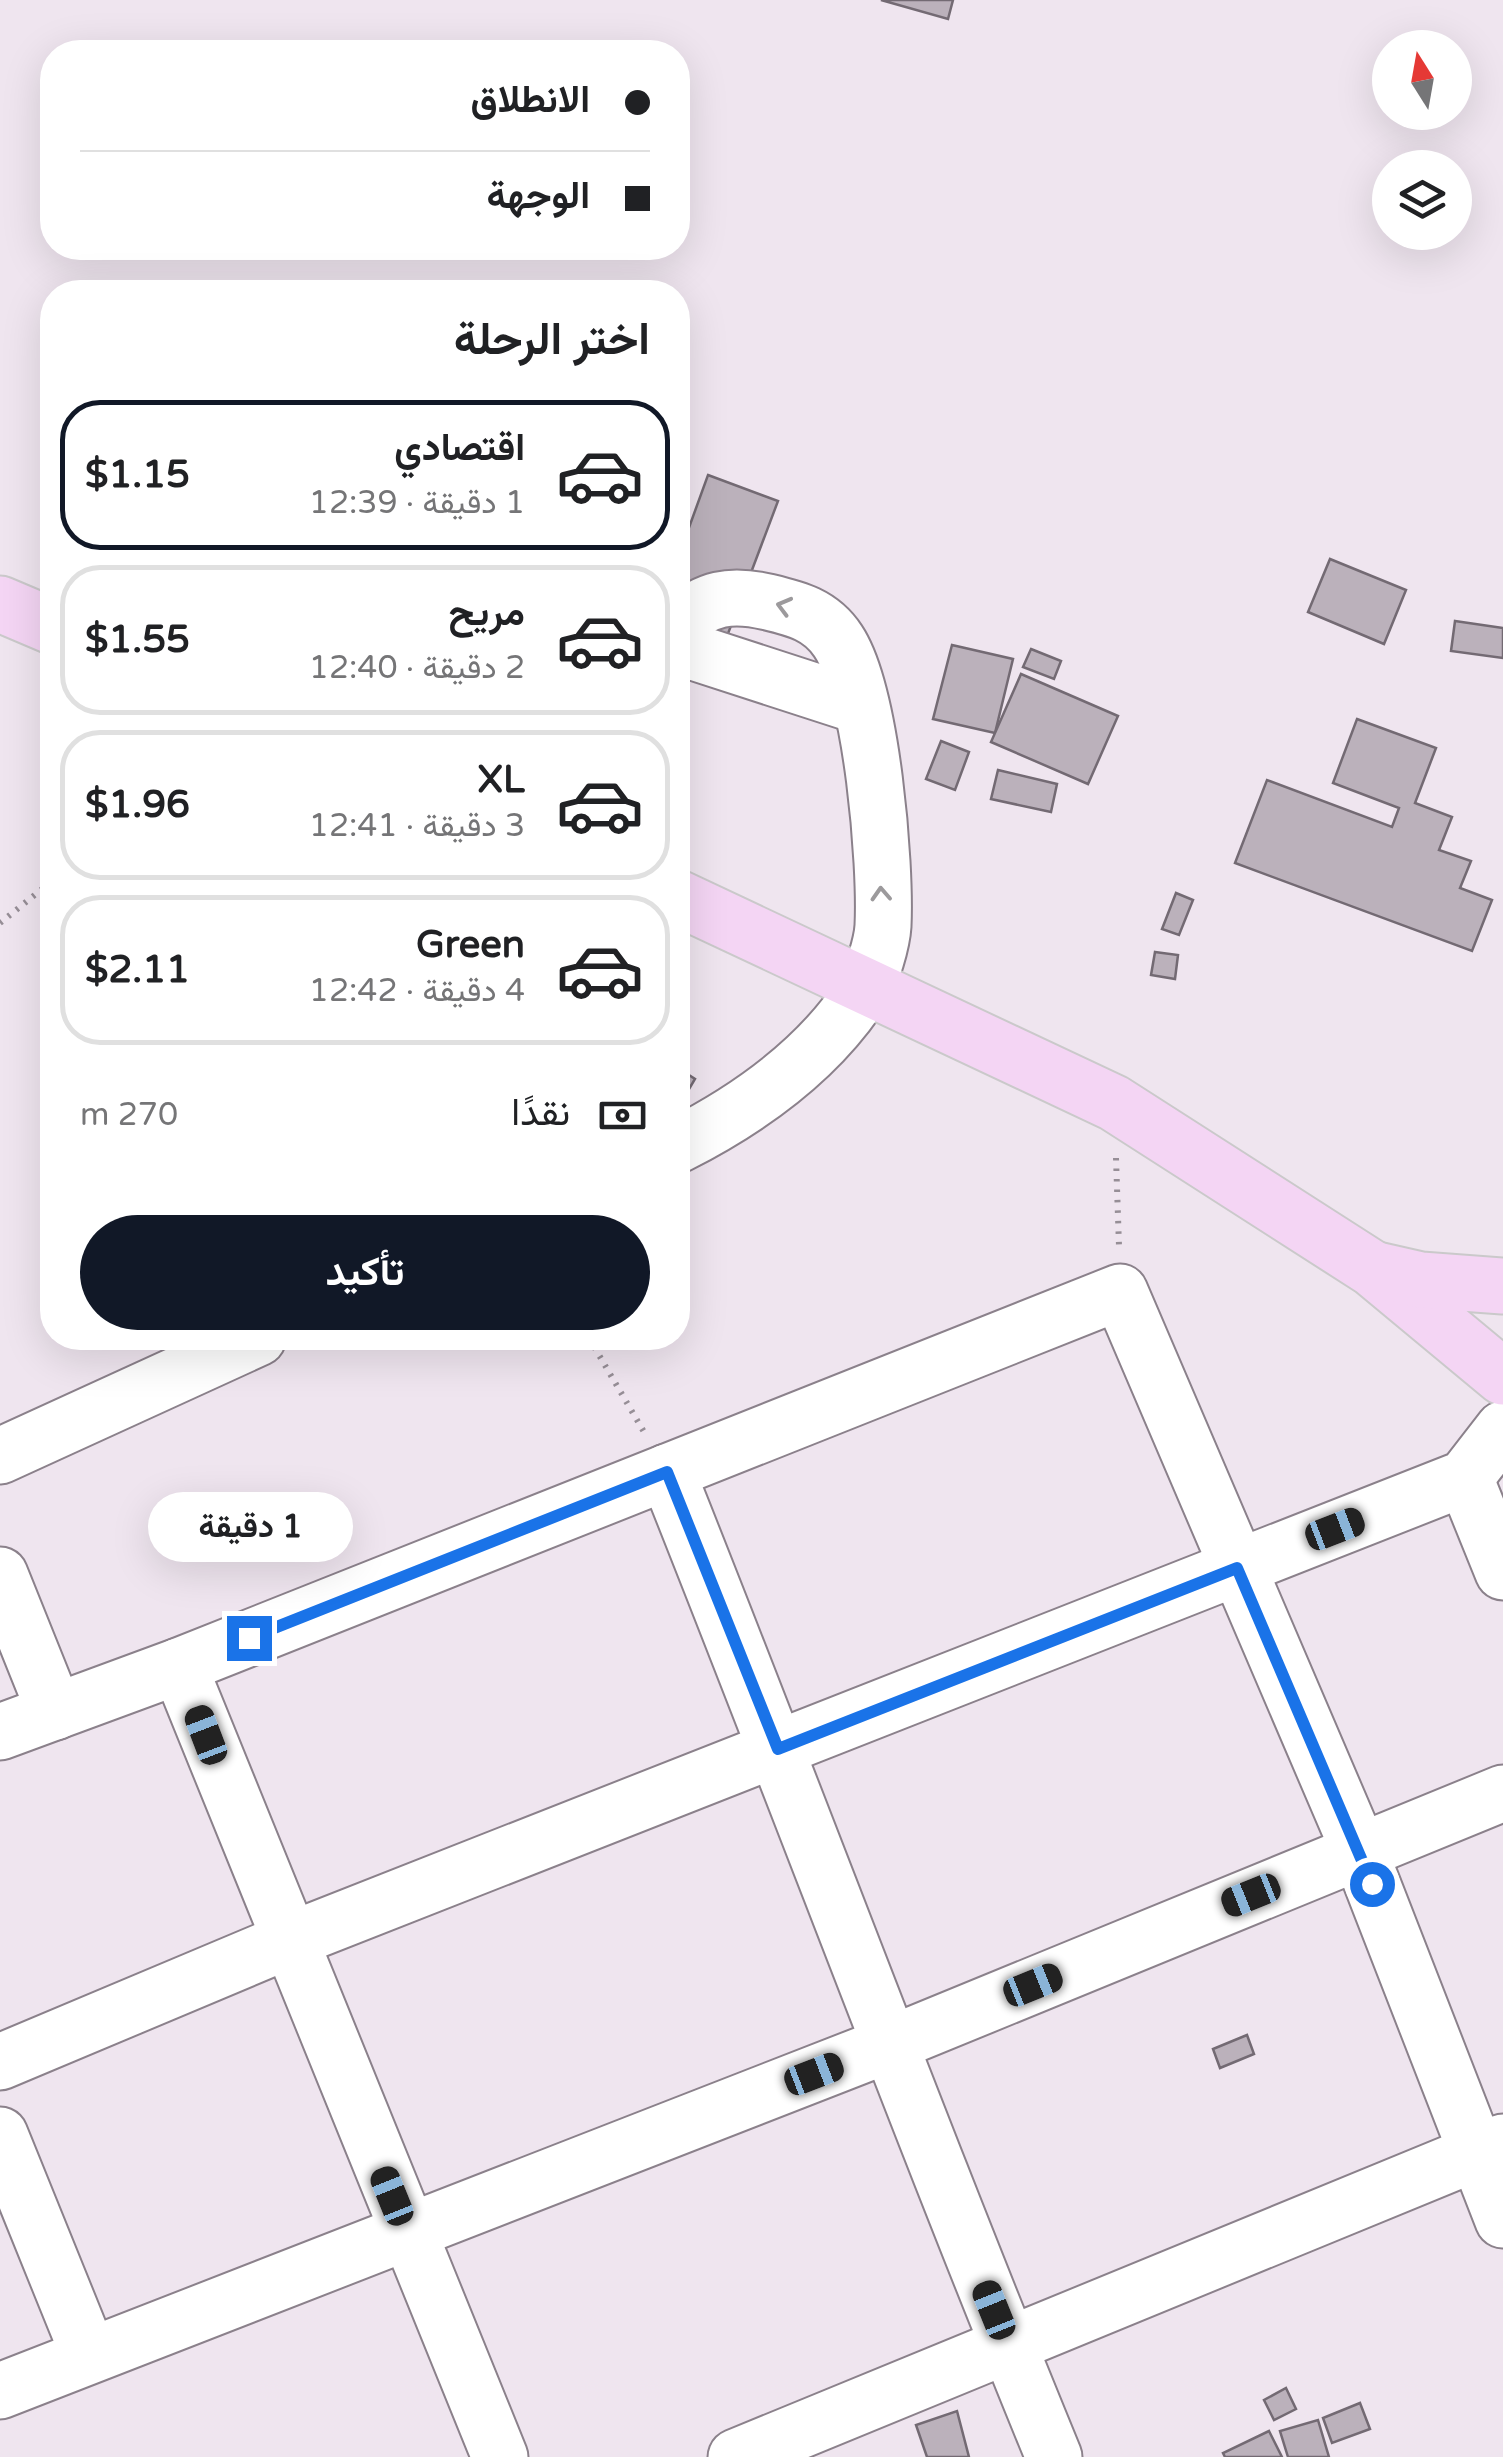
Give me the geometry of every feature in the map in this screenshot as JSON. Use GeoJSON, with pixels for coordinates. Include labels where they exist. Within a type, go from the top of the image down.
{"type":"FeatureCollection","features":[{"type":"Feature","properties":{"kind":"main road"},"geometry":{"type":"LineString","coordinates":[[0,604],[40,621]]}},
{"type":"Feature","properties":{"kind":"main road"},"geometry":{"type":"LineString","coordinates":[[690,904],[1114,1103],[1373,1269],[1503,1377]]}},
{"type":"Feature","properties":{"kind":"main road"},"geometry":{"type":"LineString","coordinates":[[1373,1269],[1421,1280],[1503,1286]]}},
{"type":"Feature","properties":{"kind":"street"},"geometry":{"type":"LineString","coordinates":[[690,613],[736,594],[818,618],[846,655],[860,706],[875,796],[883,928],[864,988],[804,1062],[721,1123],[690,1139]]}},
{"type":"Feature","properties":{"kind":"street"},"geometry":{"type":"LineString","coordinates":[[690,651],[860,706]]}},
{"type":"Feature","properties":{"kind":"street"},"geometry":{"type":"LineString","coordinates":[[0,1732],[179,1666],[1120,1292],[1490,2147],[1503,2220]]}},
{"type":"Feature","properties":{"kind":"street"},"geometry":{"type":"LineString","coordinates":[[0,1456],[232,1350]]}},
{"type":"Feature","properties":{"kind":"street"},"geometry":{"type":"LineString","coordinates":[[0,2062],[288,1942],[1465,1478],[1503,1429]]}},
{"type":"Feature","properties":{"kind":"street"},"geometry":{"type":"LineString","coordinates":[[667,1472],[778,1749],[888,2045],[1054,2457]]}},
{"type":"Feature","properties":{"kind":"street"},"geometry":{"type":"LineString","coordinates":[[1465,1478],[1503,1572]]}},
{"type":"Feature","properties":{"kind":"street"},"geometry":{"type":"LineString","coordinates":[[0,1575],[55,1712]]}},
{"type":"Feature","properties":{"kind":"street"},"geometry":{"type":"LineString","coordinates":[[179,1666],[500,2457]]}},
{"type":"Feature","properties":{"kind":"street"},"geometry":{"type":"LineString","coordinates":[[0,2391],[888,2045],[1503,1793]]}},
{"type":"Feature","properties":{"kind":"street"},"geometry":{"type":"LineString","coordinates":[[0,2135],[90,2355]]}},
{"type":"Feature","properties":{"kind":"street"},"geometry":{"type":"LineString","coordinates":[[736,2457],[1490,2147]]}},
{"type":"Feature","properties":{"kind":"path"},"geometry":{"type":"LineString","coordinates":[[0,924],[40,890]]}},
{"type":"Feature","properties":{"kind":"path"},"geometry":{"type":"LineString","coordinates":[[1114,1103],[1120,1292]]}},
{"type":"Feature","properties":{"kind":"path"},"geometry":{"type":"LineString","coordinates":[[596,1350],[667,1472]]}},
{"type":"Feature","properties":{"kind":"building"},"geometry":{"type":"Polygon","coordinates":[[[881,0],[953,0],[948,19],[881,0]]]}},
{"type":"Feature","properties":{"kind":"building"},"geometry":{"type":"Polygon","coordinates":[[[708,475],[778,501],[726,639],[690,626],[690,525],[708,475]]]}},
{"type":"Feature","properties":{"kind":"building"},"geometry":{"type":"Polygon","coordinates":[[[1330,559],[1406,590],[1384,644],[1308,612],[1330,559]]]}},
{"type":"Feature","properties":{"kind":"building"},"geometry":{"type":"Polygon","coordinates":[[[1455,621],[1503,628],[1503,658],[1451,651],[1455,621]]]}},
{"type":"Feature","properties":{"kind":"building"},"geometry":{"type":"Polygon","coordinates":[[[952,645],[1013,659],[995,733],[933,719],[952,645]]]}},
{"type":"Feature","properties":{"kind":"building"},"geometry":{"type":"Polygon","coordinates":[[[1031,649],[1061,661],[1054,679],[1023,667],[1031,649]]]}},
{"type":"Feature","properties":{"kind":"building"},"geometry":{"type":"Polygon","coordinates":[[[1021,674],[1118,716],[1088,784],[991,742],[1021,674]]]}},
{"type":"Feature","properties":{"kind":"building"},"geometry":{"type":"Polygon","coordinates":[[[1357,719],[1436,748],[1415,803],[1452,817],[1439,850],[1471,861],[1460,888],[1492,900],[1472,951],[1235,863],[1267,780],[1392,827],[1399,808],[1333,783],[1357,719]]]}},
{"type":"Feature","properties":{"kind":"building"},"geometry":{"type":"Polygon","coordinates":[[[941,741],[969,752],[955,790],[926,779],[941,741]]]}},
{"type":"Feature","properties":{"kind":"building"},"geometry":{"type":"Polygon","coordinates":[[[998,770],[1057,784],[1051,812],[991,799],[998,770]]]}},
{"type":"Feature","properties":{"kind":"building"},"geometry":{"type":"Polygon","coordinates":[[[1176,893],[1193,900],[1179,935],[1162,929],[1176,893]]]}},
{"type":"Feature","properties":{"kind":"building"},"geometry":{"type":"Polygon","coordinates":[[[1155,952],[1178,955],[1175,979],[1151,975],[1155,952]]]}},
{"type":"Feature","properties":{"kind":"building"},"geometry":{"type":"Polygon","coordinates":[[[1247,2035],[1254,2054],[1220,2068],[1213,2049],[1247,2035]]]}},
{"type":"Feature","properties":{"kind":"building"},"geometry":{"type":"Polygon","coordinates":[[[1286,2388],[1296,2409],[1274,2420],[1264,2400],[1286,2388]]]}},
{"type":"Feature","properties":{"kind":"building"},"geometry":{"type":"Polygon","coordinates":[[[1360,2403],[1370,2429],[1332,2443],[1323,2418],[1360,2403]]]}},
{"type":"Feature","properties":{"kind":"building"},"geometry":{"type":"Polygon","coordinates":[[[957,2411],[969,2457],[927,2457],[916,2425],[957,2411]]]}},
{"type":"Feature","properties":{"kind":"building"},"geometry":{"type":"Polygon","coordinates":[[[1318,2420],[1329,2457],[1288,2457],[1280,2431],[1318,2420]]]}},
{"type":"Feature","properties":{"kind":"building"},"geometry":{"type":"Polygon","coordinates":[[[1269,2431],[1282,2457],[1225,2457],[1223,2453],[1269,2431]]]}},
{"type":"Feature","properties":{"kind":"route"},"geometry":{"type":"LineString","coordinates":[[249,1638],[667,1472],[778,1749],[1237,1568],[1372,1884]]}}]}
